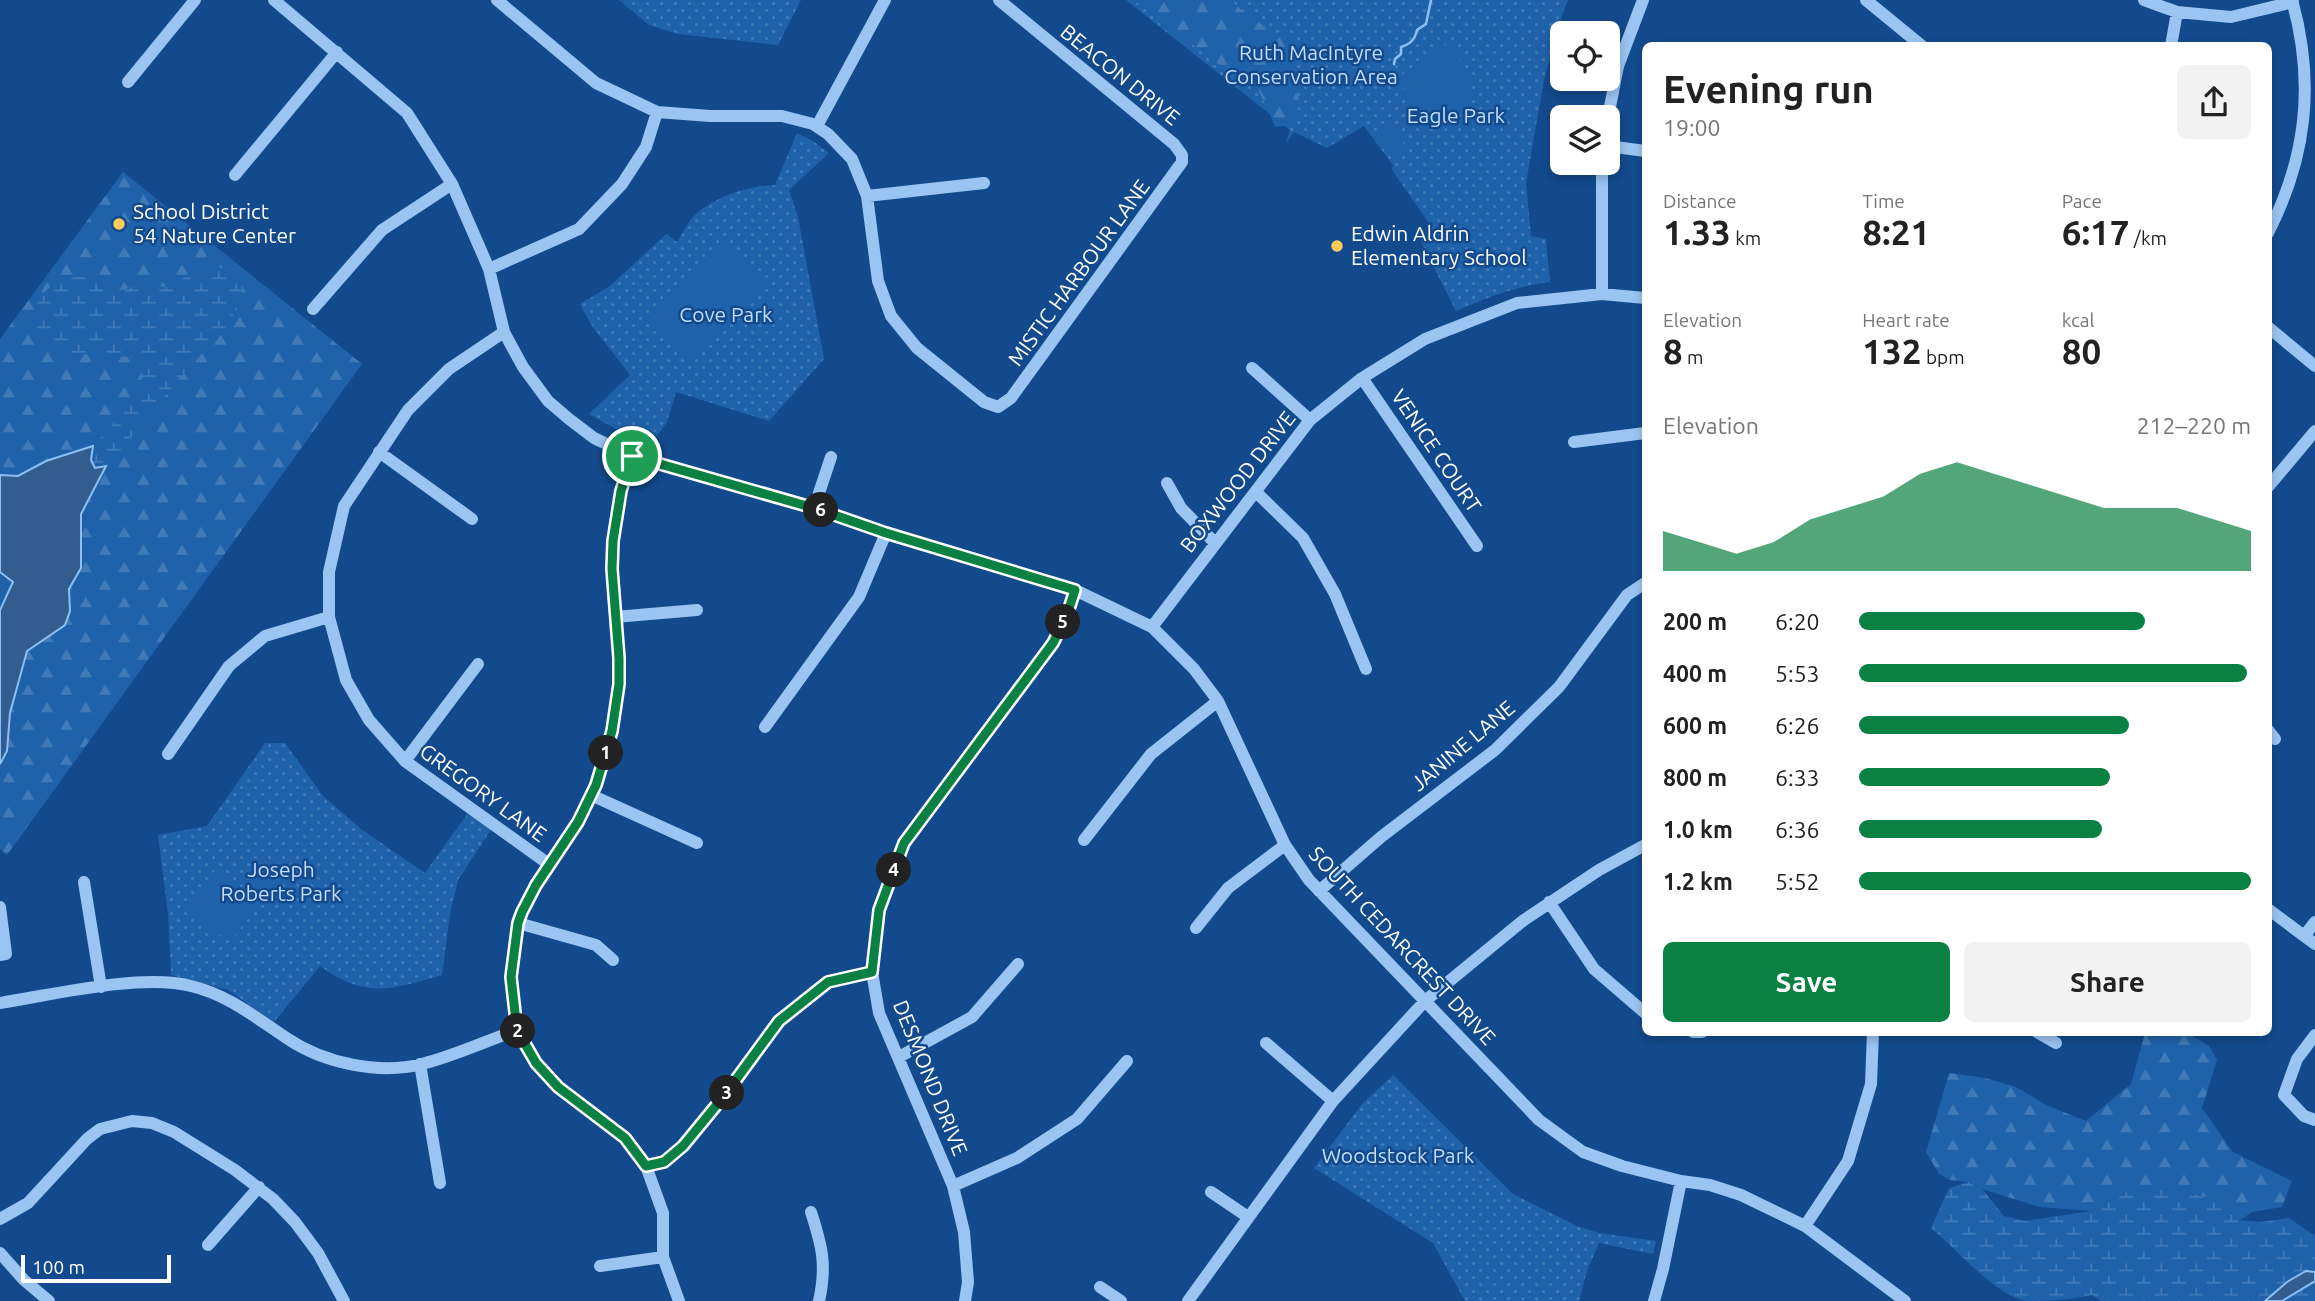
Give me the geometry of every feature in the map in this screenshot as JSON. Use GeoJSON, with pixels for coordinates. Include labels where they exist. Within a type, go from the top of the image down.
{"type":"FeatureCollection","features":[{"type":"Feature","properties":{"kind":"street"},"geometry":{"type":"LineString","coordinates":[[128,82],[195,0]]}},
{"type":"Feature","properties":{"kind":"street","name":"SOUTH CEDARCREST DRIVE"},"geometry":{"type":"LineString","coordinates":[[274,0],[407,113],[452,184],[489,269],[504,332],[523,367],[548,401],[594,438],[632,456],[814,508],[886,533],[1075,590],[1152,627],[1195,669],[1218,701],[1285,845],[1319,891],[1539,1120],[1583,1152],[1622,1167],[1710,1185],[1741,1195],[1805,1226],[1905,1301]]}},
{"type":"Feature","properties":{"kind":"street"},"geometry":{"type":"LineString","coordinates":[[497,0],[596,83],[657,112],[710,116],[782,116],[817,126],[847,152],[867,196],[984,183]]}},
{"type":"Feature","properties":{"kind":"street"},"geometry":{"type":"LineString","coordinates":[[817,126],[885,0]]}},
{"type":"Feature","properties":{"kind":"street","name":"BEACON DRIVE"},"geometry":{"type":"LineString","coordinates":[[999,0],[1174,144],[1182,155]]}},
{"type":"Feature","properties":{"kind":"street"},"geometry":{"type":"LineString","coordinates":[[1610,105],[1618,66],[1643,0]]}},
{"type":"Feature","properties":{"kind":"street"},"geometry":{"type":"LineString","coordinates":[[1866,0],[1917,42]]}},
{"type":"Feature","properties":{"kind":"street"},"geometry":{"type":"LineString","coordinates":[[2144,0],[2178,12],[2231,17],[2293,1],[2311,78],[2295,167],[2272,223]]}},
{"type":"Feature","properties":{"kind":"street"},"geometry":{"type":"LineString","coordinates":[[2172,42],[2178,12]]}},
{"type":"Feature","properties":{"kind":"street"},"geometry":{"type":"LineString","coordinates":[[235,175],[337,52]]}},
{"type":"Feature","properties":{"kind":"street"},"geometry":{"type":"LineString","coordinates":[[489,269],[579,229],[622,184],[646,147],[657,112]]}},
{"type":"Feature","properties":{"kind":"street"},"geometry":{"type":"LineString","coordinates":[[1620,148],[1642,151]]}},
{"type":"Feature","properties":{"kind":"street","name":"MISTIC HARBOUR LANE"},"geometry":{"type":"LineString","coordinates":[[867,196],[878,281],[891,316],[917,348],[984,402],[998,407],[1011,398],[1180,168],[1182,155]]}},
{"type":"Feature","properties":{"kind":"street"},"geometry":{"type":"LineString","coordinates":[[1602,175],[1602,294]]}},
{"type":"Feature","properties":{"kind":"street"},"geometry":{"type":"LineString","coordinates":[[313,309],[382,230],[452,184]]}},
{"type":"Feature","properties":{"kind":"street","name":"BOXWOOD DRIVE"},"geometry":{"type":"LineString","coordinates":[[1152,627],[1310,420],[1362,378],[1425,339],[1517,303],[1602,294],[1642,298]]}},
{"type":"Feature","properties":{"kind":"street"},"geometry":{"type":"LineString","coordinates":[[2272,330],[2315,366]]}},
{"type":"Feature","properties":{"kind":"street","name":"GREGORY LANE"},"geometry":{"type":"LineString","coordinates":[[504,332],[449,369],[408,410],[344,506],[329,572],[329,617],[346,680],[369,720],[405,761],[550,865]]}},
{"type":"Feature","properties":{"kind":"street"},"geometry":{"type":"LineString","coordinates":[[1252,368],[1310,420]]}},
{"type":"Feature","properties":{"kind":"street","name":"VENICE COURT"},"geometry":{"type":"LineString","coordinates":[[1362,378],[1477,546]]}},
{"type":"Feature","properties":{"kind":"street"},"geometry":{"type":"LineString","coordinates":[[2272,482],[2315,431]]}},
{"type":"Feature","properties":{"kind":"street"},"geometry":{"type":"LineString","coordinates":[[1574,442],[1642,433]]}},
{"type":"Feature","properties":{"kind":"street"},"geometry":{"type":"LineString","coordinates":[[379,452],[472,519]]}},
{"type":"Feature","properties":{"kind":"street"},"geometry":{"type":"LineString","coordinates":[[632,456],[621,491],[613,541],[612,569],[619,658],[616,707],[605,759],[578,822],[528,899],[518,923],[511,977],[517,1030],[536,1063],[558,1087],[625,1138],[646,1166],[663,1213],[663,1257],[679,1301]]}},
{"type":"Feature","properties":{"kind":"street"},"geometry":{"type":"LineString","coordinates":[[814,508],[831,457]]}},
{"type":"Feature","properties":{"kind":"street"},"geometry":{"type":"LineString","coordinates":[[1167,483],[1181,508],[1215,542]]}},
{"type":"Feature","properties":{"kind":"street"},"geometry":{"type":"LineString","coordinates":[[1256,492],[1303,538],[1335,594],[1366,669]]}},
{"type":"Feature","properties":{"kind":"street"},"geometry":{"type":"LineString","coordinates":[[765,727],[848,615],[866,582],[886,533]]}},
{"type":"Feature","properties":{"kind":"street","name":"JANINE LANE"},"geometry":{"type":"LineString","coordinates":[[1319,891],[1381,837],[1495,750],[1559,687],[1627,595],[1642,585]]}},
{"type":"Feature","properties":{"kind":"street","name":"DESMOND DRIVE"},"geometry":{"type":"LineString","coordinates":[[965,1301],[968,1282],[964,1232],[953,1186],[879,1013],[872,972],[879,910],[904,843],[1053,643],[1067,615],[1075,590]]}},
{"type":"Feature","properties":{"kind":"street"},"geometry":{"type":"LineString","coordinates":[[615,617],[697,610]]}},
{"type":"Feature","properties":{"kind":"street"},"geometry":{"type":"LineString","coordinates":[[168,754],[229,666],[265,636],[329,617]]}},
{"type":"Feature","properties":{"kind":"street"},"geometry":{"type":"LineString","coordinates":[[405,761],[478,664]]}},
{"type":"Feature","properties":{"kind":"street"},"geometry":{"type":"LineString","coordinates":[[1084,840],[1152,754],[1218,701]]}},
{"type":"Feature","properties":{"kind":"street"},"geometry":{"type":"LineString","coordinates":[[591,795],[697,843]]}},
{"type":"Feature","properties":{"kind":"street"},"geometry":{"type":"LineString","coordinates":[[1196,928],[1228,888],[1285,845]]}},
{"type":"Feature","properties":{"kind":"street"},"geometry":{"type":"LineString","coordinates":[[1188,1301],[1333,1101],[1424,1001],[1549,902],[1642,847]]}},
{"type":"Feature","properties":{"kind":"street"},"geometry":{"type":"LineString","coordinates":[[84,882],[101,987]]}},
{"type":"Feature","properties":{"kind":"street"},"geometry":{"type":"LineString","coordinates":[[1549,902],[1594,969],[1642,1010]]}},
{"type":"Feature","properties":{"kind":"street"},"geometry":{"type":"LineString","coordinates":[[0,907],[6,954],[0,955]]}},
{"type":"Feature","properties":{"kind":"street"},"geometry":{"type":"LineString","coordinates":[[2272,912],[2310,940],[2315,922]]}},
{"type":"Feature","properties":{"kind":"street"},"geometry":{"type":"LineString","coordinates":[[518,923],[596,945],[613,960]]}},
{"type":"Feature","properties":{"kind":"street"},"geometry":{"type":"LineString","coordinates":[[899,1057],[972,1017],[1018,964]]}},
{"type":"Feature","properties":{"kind":"street"},"geometry":{"type":"LineString","coordinates":[[646,1166],[664,1162],[683,1146],[779,1021],[828,982],[872,972]]}},
{"type":"Feature","properties":{"kind":"street"},"geometry":{"type":"LineString","coordinates":[[0,1003],[101,987],[158,982],[188,985],[216,993],[245,1008],[311,1053],[353,1066],[420,1064],[517,1030]]}},
{"type":"Feature","properties":{"kind":"street"},"geometry":{"type":"LineString","coordinates":[[2315,1035],[2297,1059],[2284,1094],[2304,1116],[2315,1120]]}},
{"type":"Feature","properties":{"kind":"street"},"geometry":{"type":"LineString","coordinates":[[1805,1226],[1848,1161],[1871,1084],[1873,1036]]}},
{"type":"Feature","properties":{"kind":"street"},"geometry":{"type":"LineString","coordinates":[[2044,1036],[2056,1043]]}},
{"type":"Feature","properties":{"kind":"street"},"geometry":{"type":"LineString","coordinates":[[1266,1043],[1333,1101]]}},
{"type":"Feature","properties":{"kind":"street"},"geometry":{"type":"LineString","coordinates":[[953,1186],[1017,1158],[1077,1119],[1127,1061]]}},
{"type":"Feature","properties":{"kind":"street"},"geometry":{"type":"LineString","coordinates":[[420,1064],[440,1183]]}},
{"type":"Feature","properties":{"kind":"street"},"geometry":{"type":"LineString","coordinates":[[0,1219],[19,1209],[36,1195],[87,1139],[100,1129],[132,1121],[164,1127],[259,1187],[295,1222],[318,1253],[344,1301]]}},
{"type":"Feature","properties":{"kind":"street"},"geometry":{"type":"LineString","coordinates":[[1654,1301],[1681,1181]]}},
{"type":"Feature","properties":{"kind":"street"},"geometry":{"type":"LineString","coordinates":[[208,1245],[259,1187]]}},
{"type":"Feature","properties":{"kind":"street"},"geometry":{"type":"LineString","coordinates":[[1211,1192],[1248,1217]]}},
{"type":"Feature","properties":{"kind":"street"},"geometry":{"type":"LineString","coordinates":[[811,1212],[820,1242],[825,1275],[819,1301]]}},
{"type":"Feature","properties":{"kind":"street"},"geometry":{"type":"LineString","coordinates":[[0,1253],[24,1280],[49,1301]]}},
{"type":"Feature","properties":{"kind":"street"},"geometry":{"type":"LineString","coordinates":[[600,1266],[663,1257]]}},
{"type":"Feature","properties":{"kind":"street"},"geometry":{"type":"LineString","coordinates":[[1100,1287],[1121,1301]]}},
{"type":"Feature","properties":{"kind":"green space"},"geometry":{"type":"Polygon","coordinates":[[[619,0],[801,0],[778,45],[678,34],[649,25],[619,0]]]}},
{"type":"Feature","properties":{"kind":"green space","name":"Eagle Park"},"geometry":{"type":"Polygon","coordinates":[[[1126,0],[1568,0],[1560,21],[1550,21],[1550,58],[1526,183],[1531,236],[1546,239],[1550,282],[1502,293],[1456,311],[1421,242],[1423,234],[1431,226],[1392,170],[1393,165],[1364,126],[1327,148],[1294,132],[1286,144],[1290,130],[1126,0]]]}},
{"type":"Feature","properties":{"kind":"green space"},"geometry":{"type":"Polygon","coordinates":[[[1133,0],[1231,0],[1255,20],[1301,46],[1288,61],[1300,103],[1292,125],[1275,127],[1262,97],[1249,80],[1241,73],[1221,66],[1133,0]]]}},
{"type":"Feature","properties":{"kind":"green space"},"geometry":{"type":"Polygon","coordinates":[[[1450,42],[1466,70],[1471,91],[1463,110],[1440,133],[1400,84],[1403,74],[1450,42]]]}},
{"type":"Feature","properties":{"kind":"green space"},"geometry":{"type":"Polygon","coordinates":[[[1388,122],[1409,151],[1395,161],[1375,131],[1388,122]]]}},
{"type":"Feature","properties":{"kind":"green space","name":"Cove Park"},"geometry":{"type":"Polygon","coordinates":[[[797,133],[829,153],[789,190],[798,217],[824,359],[769,421],[676,392],[667,422],[652,443],[632,438],[589,414],[630,375],[592,326],[580,304],[610,286],[666,234],[677,242],[693,217],[713,202],[743,190],[775,185],[797,133]]]}},
{"type":"Feature","properties":{"kind":"green space"},"geometry":{"type":"Polygon","coordinates":[[[123,172],[362,364],[7,855],[0,849],[0,339],[123,172]]]}},
{"type":"Feature","properties":{"kind":"green space"},"geometry":{"type":"Polygon","coordinates":[[[725,240],[768,282],[689,361],[646,319],[725,240]]]}},
{"type":"Feature","properties":{"kind":"green space"},"geometry":{"type":"Polygon","coordinates":[[[218,267],[232,271],[242,283],[241,303],[220,336],[188,368],[129,440],[123,456],[115,465],[96,468],[92,447],[133,400],[142,369],[138,359],[70,353],[46,346],[39,339],[34,326],[38,301],[45,291],[67,279],[80,277],[95,280],[110,293],[140,285],[168,287],[192,273],[218,267]]]}},
{"type":"Feature","properties":{"kind":"green space","name":"Joseph Roberts Park"},"geometry":{"type":"Polygon","coordinates":[[[265,743],[285,743],[323,796],[361,829],[425,873],[468,813],[494,825],[458,880],[450,914],[442,975],[408,985],[365,987],[336,976],[320,966],[274,1022],[228,990],[171,975],[168,914],[158,835],[207,826],[265,743]]]}},
{"type":"Feature","properties":{"kind":"green space"},"geometry":{"type":"Polygon","coordinates":[[[262,868],[277,879],[230,942],[186,909],[216,869],[245,890],[262,868]]]}},
{"type":"Feature","properties":{"kind":"green space"},"geometry":{"type":"Polygon","coordinates":[[[2144,1036],[2193,1036],[2209,1046],[2217,1060],[2202,1108],[2233,1152],[2292,1181],[2282,1207],[2252,1212],[2240,1220],[2212,1199],[2185,1191],[2151,1188],[2127,1192],[2091,1211],[2040,1207],[1968,1182],[1950,1180],[1939,1174],[1926,1152],[1949,1073],[1985,1078],[2016,1087],[2046,1105],[2086,1121],[2131,1084],[2144,1036]]]}},
{"type":"Feature","properties":{"kind":"green space","name":"Woodstock Park"},"geometry":{"type":"Polygon","coordinates":[[[1393,1075],[1513,1194],[1577,1226],[1599,1233],[1656,1241],[1653,1254],[1599,1243],[1587,1271],[1579,1301],[1465,1301],[1433,1243],[1314,1168],[1362,1104],[1393,1075]]]}},
{"type":"Feature","properties":{"kind":"green space"},"geometry":{"type":"Polygon","coordinates":[[[1968,1182],[1982,1189],[2004,1216],[2025,1221],[2091,1211],[2127,1192],[2151,1188],[2185,1191],[2212,1199],[2240,1220],[2261,1222],[2289,1218],[2315,1236],[2315,1301],[2101,1301],[2092,1295],[2043,1301],[2015,1298],[1990,1281],[1931,1228],[1949,1188],[1968,1182]]]}},
{"type":"Feature","properties":{"kind":"shaded area"},"geometry":{"type":"Polygon","coordinates":[[[93,446],[91,460],[95,468],[106,466],[81,514],[81,568],[69,589],[70,611],[65,625],[27,651],[10,713],[7,751],[0,764],[0,610],[13,582],[0,572],[0,475],[18,476],[46,461],[93,446]]]}},
{"type":"Feature","properties":{"kind":"shaded area"},"geometry":{"type":"Polygon","coordinates":[[[2306,1271],[2315,1272],[2315,1281],[2282,1301],[2265,1301],[2287,1282],[2306,1271]]]}},
{"type":"Feature","properties":{"kind":"waterway"},"geometry":{"type":"LineString","coordinates":[[1394,64],[1401,54],[1401,47],[1410,43],[1417,30],[1426,24],[1431,0]]}},
{"type":"Feature","properties":{"kind":"place","name":"School District 54 Nature Center"},"geometry":{"type":"Point","coordinates":[119,224]}},
{"type":"Feature","properties":{"kind":"place","name":"Edwin Aldrin Elementary School"},"geometry":{"type":"Point","coordinates":[1337,246]}},
{"type":"Feature","properties":{"kind":"route"},"geometry":{"type":"LineString","coordinates":[[632,456],[814,508],[978,562],[1075,590],[1067,615],[1053,643],[904,843],[879,910],[872,972],[828,982],[779,1021],[683,1146],[664,1162],[646,1166],[625,1138],[558,1087],[536,1063],[517,1030],[511,977],[518,923],[522,912],[536,885],[578,822],[596,785],[612,731],[619,684],[613,593],[613,541],[621,491],[632,456]]}},
{"type":"Feature","properties":{"kind":"park label","name":"Ruth MacIntyre Conservation Area"},"geometry":{"type":"Point","coordinates":[1311,65]}}]}
